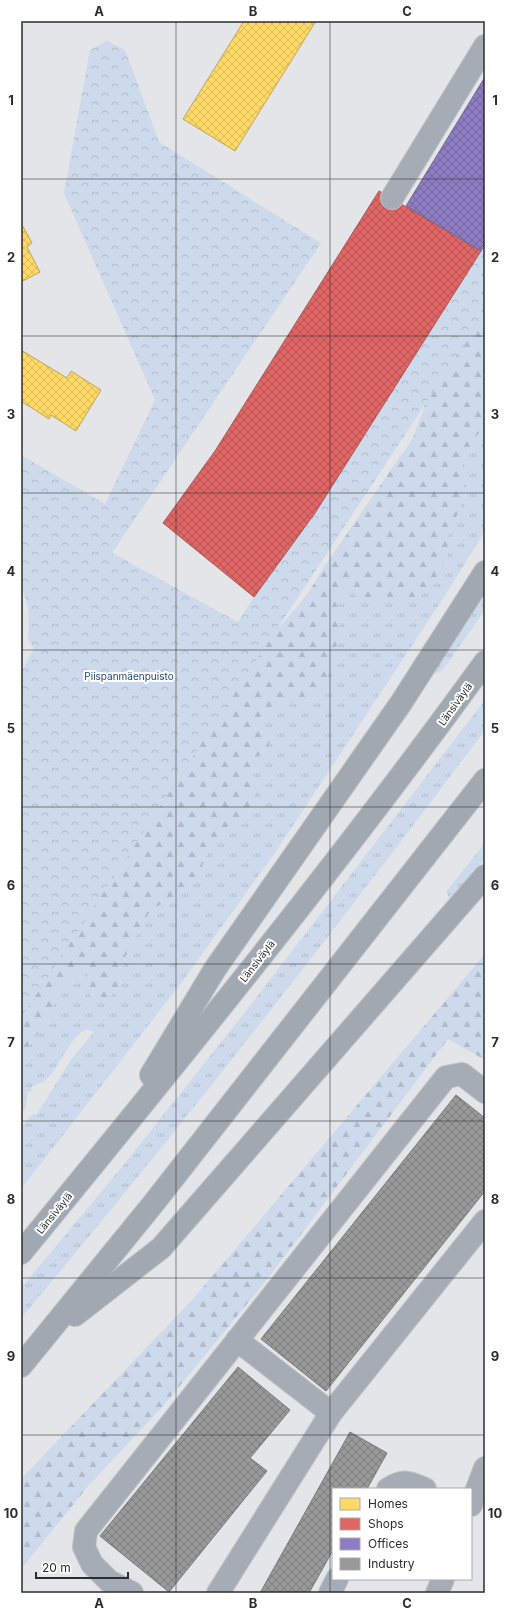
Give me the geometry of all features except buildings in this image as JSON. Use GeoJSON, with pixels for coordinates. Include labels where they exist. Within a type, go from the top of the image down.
{"type":"FeatureCollection","features":[{"type":"Feature","properties":{"kind":"highway"},"geometry":{"type":"LineString","coordinates":[[111,1143],[214,969],[401,703],[485,572]]}},
{"type":"Feature","properties":{"kind":"highway","name":"Länsiväylä"},"geometry":{"type":"LineString","coordinates":[[21,1253],[245,977],[440,724],[485,662]]}},
{"type":"Feature","properties":{"kind":"highway"},"geometry":{"type":"LineString","coordinates":[[21,1366],[47,1336],[158,1197],[485,780]]}},
{"type":"Feature","properties":{"kind":"highway"},"geometry":{"type":"LineString","coordinates":[[47,1336],[161,1248],[485,876]]}},
{"type":"Feature","properties":{"kind":"street"},"geometry":{"type":"LineString","coordinates":[[392,198],[485,46]]}},
{"type":"Feature","properties":{"kind":"street"},"geometry":{"type":"LineString","coordinates":[[132,1593],[109,1581],[92,1564],[84,1547],[86,1530],[446,1077],[462,1074],[485,1092]]}},
{"type":"Feature","properties":{"kind":"street"},"geometry":{"type":"LineString","coordinates":[[218,1593],[332,1413],[485,1221]]}},
{"type":"Feature","properties":{"kind":"street"},"geometry":{"type":"LineString","coordinates":[[237,1340],[332,1413]]}},
{"type":"Feature","properties":{"kind":"street"},"geometry":{"type":"LineString","coordinates":[[472,1502],[485,1468]]}},
{"type":"Feature","properties":{"kind":"street"},"geometry":{"type":"LineString","coordinates":[[390,1488],[399,1482],[410,1482],[423,1488]]}},
{"type":"Feature","properties":{"kind":"street"},"geometry":{"type":"LineString","coordinates":[[330,1593],[336,1580]]}},
{"type":"Feature","properties":{"kind":"street"},"geometry":{"type":"LineString","coordinates":[[438,1593],[443,1580]]}},
{"type":"Feature","properties":{"kind":"green space","name":"Piispanmäenpuisto"},"geometry":{"type":"Polygon","coordinates":[[[107,41],[125,50],[159,142],[321,243],[112,553],[238,622],[254,597],[315,513],[485,245],[485,313],[21,1018],[21,673],[34,648],[28,640],[28,607],[21,589],[21,455],[105,504],[155,400],[64,193],[90,50],[107,41]]]}},
{"type":"Feature","properties":{"kind":"green space"},"geometry":{"type":"Polygon","coordinates":[[[485,303],[485,428],[475,437],[462,462],[466,489],[458,514],[449,527],[447,557],[434,582],[414,597],[360,600],[351,592],[340,591],[335,600],[341,617],[339,637],[320,697],[302,703],[280,702],[271,708],[254,728],[272,735],[267,750],[250,761],[251,774],[260,787],[249,815],[231,826],[212,842],[196,881],[176,898],[151,909],[125,957],[120,985],[109,998],[93,1000],[88,991],[87,973],[82,971],[63,981],[46,1022],[21,1057],[21,1002],[267,639],[285,621],[309,592],[324,567],[413,438],[432,385],[485,303]]]}},
{"type":"Feature","properties":{"kind":"green space"},"geometry":{"type":"Polygon","coordinates":[[[485,428],[485,531],[444,597],[274,854],[182,982],[21,1189],[21,1127],[33,1114],[37,1114],[73,1057],[94,1032],[87,1029],[76,1037],[52,1074],[43,1082],[33,1086],[31,1088],[32,1091],[28,1092],[25,1109],[21,1113],[21,1057],[46,1022],[63,981],[82,971],[88,973],[88,991],[120,985],[125,957],[151,909],[176,898],[196,881],[212,842],[231,826],[249,815],[260,787],[251,774],[250,761],[267,750],[272,735],[254,728],[271,708],[280,702],[302,703],[320,697],[341,617],[335,600],[340,591],[398,597],[414,597],[447,557],[449,527],[458,514],[466,489],[462,462],[475,437],[485,428]]]}},
{"type":"Feature","properties":{"kind":"green space"},"geometry":{"type":"Polygon","coordinates":[[[485,589],[485,610],[442,671],[433,674],[441,659],[485,589]]]}},
{"type":"Feature","properties":{"kind":"green space"},"geometry":{"type":"Polygon","coordinates":[[[485,700],[485,730],[372,879],[199,1101],[21,1318],[21,1288],[122,1167],[242,1016],[485,700]]]}},
{"type":"Feature","properties":{"kind":"green space"},"geometry":{"type":"Polygon","coordinates":[[[485,843],[485,859],[459,890],[449,897],[446,892],[485,843]]]}},
{"type":"Feature","properties":{"kind":"green space"},"geometry":{"type":"Polygon","coordinates":[[[485,954],[485,1060],[448,1039],[265,1282],[164,1405],[89,1485],[21,1569],[21,1479],[193,1299],[485,954]]]}}]}
